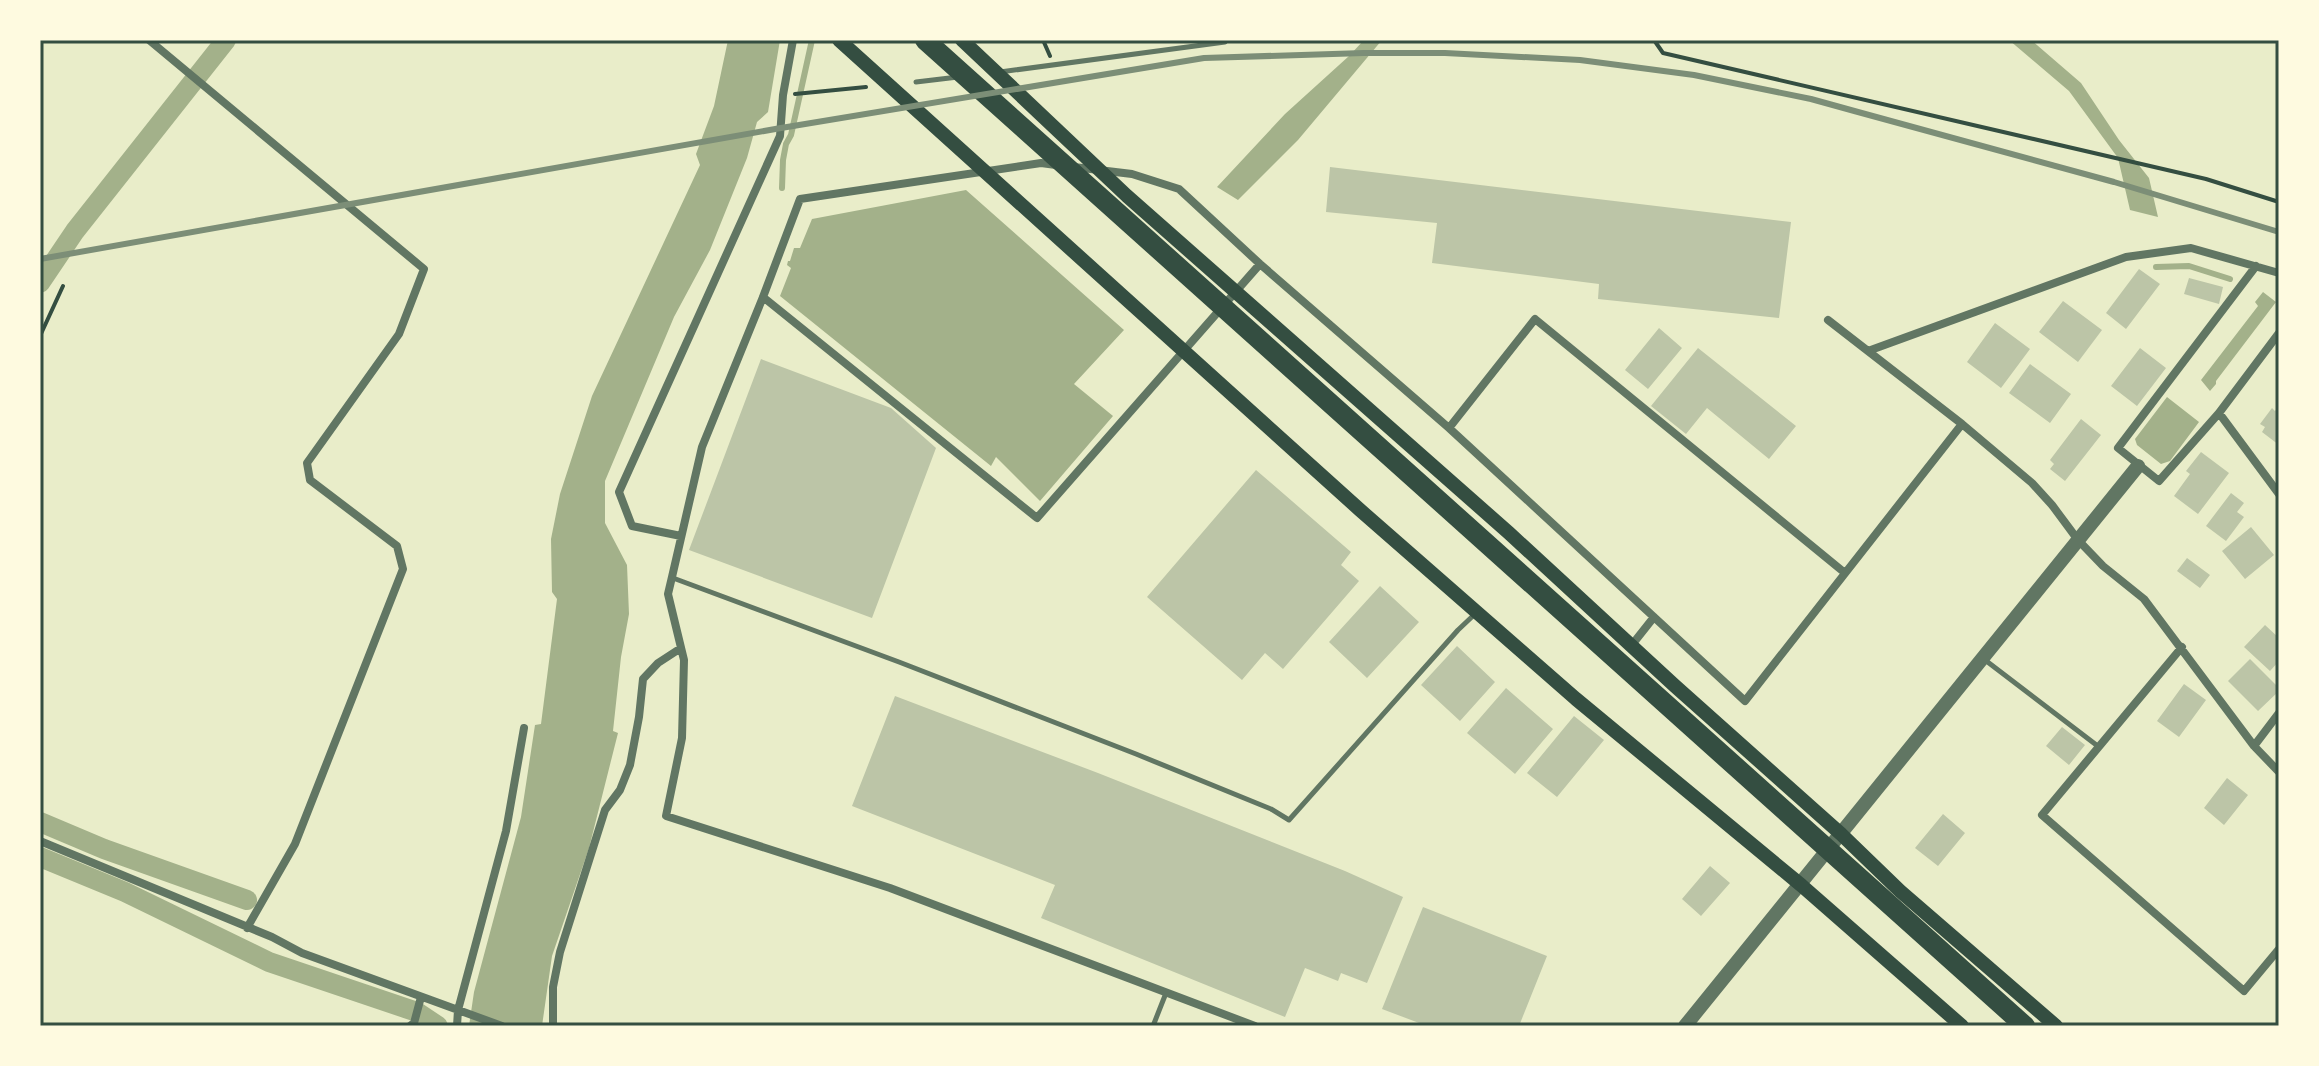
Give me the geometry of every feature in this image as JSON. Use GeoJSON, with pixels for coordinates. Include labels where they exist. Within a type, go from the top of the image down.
{"type":"FeatureCollection","features":[{"type":"Feature","properties":{"kind":"highway"},"geometry":{"type":"LineString","coordinates":[[925,40],[2025,1026]]}},
{"type":"Feature","properties":{"kind":"main road"},"geometry":{"type":"LineString","coordinates":[[839,40],[1360,510],[1576,699],[1801,885],[1962,1026]]}},
{"type":"Feature","properties":{"kind":"main road"},"geometry":{"type":"LineString","coordinates":[[962,40],[1127,196],[1509,533],[1900,891],[2056,1026]]}},
{"type":"Feature","properties":{"kind":"street"},"geometry":{"type":"LineString","coordinates":[[149,40],[424,269],[399,334],[307,463],[310,480],[397,546],[403,569],[295,844],[247,928]]}},
{"type":"Feature","properties":{"kind":"street"},"geometry":{"type":"LineString","coordinates":[[681,536],[632,526],[619,492],[780,136],[783,95],[793,40]]}},
{"type":"Feature","properties":{"kind":"street"},"geometry":{"type":"LineString","coordinates":[[1255,1026],[890,888],[666,816],[682,738],[684,660],[668,594],[702,447],[800,199],[1041,163],[1132,174],[1179,189],[1260,264],[1449,428],[1745,701],[1962,424]]}},
{"type":"Feature","properties":{"kind":"street"},"geometry":{"type":"LineString","coordinates":[[1868,351],[2126,257],[2191,248],[2279,273]]}},
{"type":"Feature","properties":{"kind":"street"},"geometry":{"type":"LineString","coordinates":[[763,297],[1037,518],[1260,264]]}},
{"type":"Feature","properties":{"kind":"street"},"geometry":{"type":"LineString","coordinates":[[2256,266],[2118,448],[2159,481],[2219,413],[2279,333]]}},
{"type":"Feature","properties":{"kind":"street"},"geometry":{"type":"LineString","coordinates":[[1449,428],[1535,319],[1845,573]]}},
{"type":"Feature","properties":{"kind":"street"},"geometry":{"type":"LineString","coordinates":[[1828,320],[2032,483],[2103,566],[2144,599],[2254,746],[2279,772]]}},
{"type":"Feature","properties":{"kind":"street"},"geometry":{"type":"LineString","coordinates":[[2219,413],[2279,494]]}},
{"type":"Feature","properties":{"kind":"street"},"geometry":{"type":"LineString","coordinates":[[1685,1026],[2138,466]]}},
{"type":"Feature","properties":{"kind":"street"},"geometry":{"type":"LineString","coordinates":[[1631,646],[1654,617]]}},
{"type":"Feature","properties":{"kind":"street"},"geometry":{"type":"LineString","coordinates":[[2182,647],[2042,815],[2244,991],[2279,949]]}},
{"type":"Feature","properties":{"kind":"street"},"geometry":{"type":"LineString","coordinates":[[553,1026],[553,987],[560,952],[605,810],[620,790],[630,765],[643,679],[658,663],[681,648]]}},
{"type":"Feature","properties":{"kind":"street"},"geometry":{"type":"LineString","coordinates":[[2254,746],[2279,713]]}},
{"type":"Feature","properties":{"kind":"street"},"geometry":{"type":"LineString","coordinates":[[457,1026],[458,1010],[506,831],[524,728]]}},
{"type":"Feature","properties":{"kind":"street"},"geometry":{"type":"LineString","coordinates":[[40,841],[272,937],[302,953],[502,1026]]}},
{"type":"Feature","properties":{"kind":"street"},"geometry":{"type":"LineString","coordinates":[[410,1026],[414,1023],[421,997]]}},
{"type":"Feature","properties":{"kind":"lane"},"geometry":{"type":"LineString","coordinates":[[993,72],[1225,42]]}},
{"type":"Feature","properties":{"kind":"lane"},"geometry":{"type":"LineString","coordinates":[[916,82],[978,74]]}},
{"type":"Feature","properties":{"kind":"lane"},"geometry":{"type":"LineString","coordinates":[[672,577],[1136,754],[1271,809],[1289,820],[1477,612]]}},
{"type":"Feature","properties":{"kind":"lane"},"geometry":{"type":"LineString","coordinates":[[1982,658],[2099,747]]}},
{"type":"Feature","properties":{"kind":"lane"},"geometry":{"type":"LineString","coordinates":[[1153,1026],[1166,992]]}},
{"type":"Feature","properties":{"kind":"path"},"geometry":{"type":"LineString","coordinates":[[1654,40],[1663,53],[2206,179],[2279,202]]}},
{"type":"Feature","properties":{"kind":"path"},"geometry":{"type":"LineString","coordinates":[[783,95],[872,86]]}},
{"type":"Feature","properties":{"kind":"path"},"geometry":{"type":"LineString","coordinates":[[40,336],[63,286]]}},
{"type":"Feature","properties":{"kind":"shaded area"},"geometry":{"type":"Polygon","coordinates":[[[728,40],[780,40],[768,112],[757,122],[747,158],[710,250],[674,317],[605,481],[605,523],[627,565],[629,614],[613,731],[618,733],[589,848],[552,956],[542,1026],[469,1026],[474,992],[521,817],[535,725],[541,724],[557,599],[552,592],[551,539],[560,494],[592,396],[700,165],[696,154],[714,106],[728,40]]]}},
{"type":"Feature","properties":{"kind":"shaded area"},"geometry":{"type":"Polygon","coordinates":[[[1364,40],[1382,40],[1298,140],[1238,200],[1217,187],[1285,114],[1364,40]]]}},
{"type":"Feature","properties":{"kind":"shaded area"},"geometry":{"type":"Polygon","coordinates":[[[2009,40],[2031,40],[2081,83],[2149,178],[2158,217],[2130,210],[2118,158],[2069,91],[2009,40]]]}},
{"type":"Feature","properties":{"kind":"shaded area"},"geometry":{"type":"Polygon","coordinates":[[[966,190],[1124,330],[1074,384],[1113,416],[1040,501],[996,457],[991,466],[780,296],[791,268],[787,265],[788,261],[794,248],[800,248],[812,219],[966,190]]]}},
{"type":"Feature","properties":{"kind":"shaded area"},"geometry":{"type":"Polygon","coordinates":[[[2263,292],[2276,302],[2210,391],[2201,380],[2258,306],[2255,302],[2263,292]]]}},
{"type":"Feature","properties":{"kind":"shaded area"},"geometry":{"type":"Polygon","coordinates":[[[2167,397],[2199,422],[2170,461],[2161,464],[2137,445],[2135,439],[2167,397]]]}},
{"type":"Feature","properties":{"kind":"building"},"geometry":{"type":"Polygon","coordinates":[[[1330,167],[1791,222],[1779,318],[1598,299],[1599,284],[1432,263],[1437,223],[1326,212],[1330,167]]]}},
{"type":"Feature","properties":{"kind":"building"},"geometry":{"type":"Polygon","coordinates":[[[2139,269],[2160,284],[2126,329],[2106,313],[2139,269]]]}},
{"type":"Feature","properties":{"kind":"building"},"geometry":{"type":"Polygon","coordinates":[[[2189,278],[2223,287],[2219,304],[2184,294],[2189,278]]]}},
{"type":"Feature","properties":{"kind":"building"},"geometry":{"type":"Polygon","coordinates":[[[2063,301],[2102,330],[2078,362],[2039,332],[2063,301]]]}},
{"type":"Feature","properties":{"kind":"building"},"geometry":{"type":"Polygon","coordinates":[[[1995,323],[2030,349],[2001,388],[1967,362],[1995,323]]]}},
{"type":"Feature","properties":{"kind":"building"},"geometry":{"type":"Polygon","coordinates":[[[1659,328],[1682,348],[1648,389],[1625,370],[1659,328]]]}},
{"type":"Feature","properties":{"kind":"building"},"geometry":{"type":"Polygon","coordinates":[[[1698,348],[1796,426],[1769,459],[1707,408],[1686,434],[1651,406],[1698,348]]]}},
{"type":"Feature","properties":{"kind":"building"},"geometry":{"type":"Polygon","coordinates":[[[2140,348],[2166,368],[2137,406],[2111,386],[2140,348]]]}},
{"type":"Feature","properties":{"kind":"building"},"geometry":{"type":"Polygon","coordinates":[[[761,359],[891,408],[936,448],[872,618],[689,550],[761,359]]]}},
{"type":"Feature","properties":{"kind":"building"},"geometry":{"type":"Polygon","coordinates":[[[2030,364],[2071,394],[2050,423],[2009,393],[2030,364]]]}},
{"type":"Feature","properties":{"kind":"building"},"geometry":{"type":"Polygon","coordinates":[[[2279,406],[2279,445],[2262,432],[2265,427],[2260,424],[2272,408],[2275,411],[2279,406]]]}},
{"type":"Feature","properties":{"kind":"building"},"geometry":{"type":"Polygon","coordinates":[[[2081,419],[2101,435],[2065,481],[2050,469],[2054,464],[2050,460],[2081,419]]]}},
{"type":"Feature","properties":{"kind":"building"},"geometry":{"type":"Polygon","coordinates":[[[2201,452],[2229,473],[2198,514],[2174,496],[2190,474],[2186,471],[2201,452]]]}},
{"type":"Feature","properties":{"kind":"building"},"geometry":{"type":"Polygon","coordinates":[[[1256,470],[1351,552],[1341,565],[1359,581],[1283,669],[1265,653],[1242,680],[1147,597],[1256,470]]]}},
{"type":"Feature","properties":{"kind":"building"},"geometry":{"type":"Polygon","coordinates":[[[2231,493],[2244,503],[2237,512],[2244,517],[2226,541],[2206,526],[2231,493]]]}},
{"type":"Feature","properties":{"kind":"building"},"geometry":{"type":"Polygon","coordinates":[[[2251,527],[2274,555],[2245,579],[2222,551],[2251,527]]]}},
{"type":"Feature","properties":{"kind":"building"},"geometry":{"type":"Polygon","coordinates":[[[2187,558],[2210,575],[2200,588],[2177,571],[2187,558]]]}},
{"type":"Feature","properties":{"kind":"building"},"geometry":{"type":"Polygon","coordinates":[[[1380,586],[1419,622],[1367,678],[1329,642],[1380,586]]]}},
{"type":"Feature","properties":{"kind":"building"},"geometry":{"type":"Polygon","coordinates":[[[2265,625],[2279,638],[2279,661],[2270,671],[2244,647],[2265,625]]]}},
{"type":"Feature","properties":{"kind":"building"},"geometry":{"type":"Polygon","coordinates":[[[1457,646],[1495,682],[1460,721],[1421,685],[1457,646]]]}},
{"type":"Feature","properties":{"kind":"building"},"geometry":{"type":"Polygon","coordinates":[[[2250,659],[2279,688],[2258,711],[2228,681],[2250,659]]]}},
{"type":"Feature","properties":{"kind":"building"},"geometry":{"type":"Polygon","coordinates":[[[2184,684],[2206,700],[2179,737],[2157,721],[2184,684]]]}},
{"type":"Feature","properties":{"kind":"building"},"geometry":{"type":"Polygon","coordinates":[[[1506,688],[1553,729],[1515,774],[1467,733],[1506,688]]]}},
{"type":"Feature","properties":{"kind":"building"},"geometry":{"type":"Polygon","coordinates":[[[895,696],[1098,773],[1403,897],[1367,983],[1341,973],[1338,981],[1305,968],[1285,1017],[1041,918],[1055,885],[852,806],[895,696]]]}},
{"type":"Feature","properties":{"kind":"building"},"geometry":{"type":"Polygon","coordinates":[[[1574,716],[1604,740],[1557,797],[1527,773],[1574,716]]]}},
{"type":"Feature","properties":{"kind":"building"},"geometry":{"type":"Polygon","coordinates":[[[2062,727],[2085,745],[2069,765],[2046,746],[2062,727]]]}},
{"type":"Feature","properties":{"kind":"building"},"geometry":{"type":"Polygon","coordinates":[[[2227,778],[2248,795],[2224,825],[2204,808],[2227,778]]]}},
{"type":"Feature","properties":{"kind":"building"},"geometry":{"type":"Polygon","coordinates":[[[1943,814],[1965,833],[1938,866],[1915,848],[1943,814]]]}},
{"type":"Feature","properties":{"kind":"building"},"geometry":{"type":"Polygon","coordinates":[[[1710,866],[1730,883],[1701,916],[1682,899],[1710,866]]]}},
{"type":"Feature","properties":{"kind":"building"},"geometry":{"type":"Polygon","coordinates":[[[1423,907],[1547,956],[1519,1026],[1427,1026],[1382,1009],[1423,907]]]}},
{"type":"Feature","properties":{"kind":"waterway"},"geometry":{"type":"LineString","coordinates":[[40,283],[75,231],[226,40]]}},
{"type":"Feature","properties":{"kind":"waterway"},"geometry":{"type":"LineString","coordinates":[[782,188],[786,144],[791,135],[812,40]]}},
{"type":"Feature","properties":{"kind":"waterway"},"geometry":{"type":"LineString","coordinates":[[2156,267],[2189,266],[2230,279]]}},
{"type":"Feature","properties":{"kind":"waterway"},"geometry":{"type":"LineString","coordinates":[[40,822],[104,849],[247,900]]}},
{"type":"Feature","properties":{"kind":"waterway"},"geometry":{"type":"LineString","coordinates":[[40,857],[125,892],[269,962],[417,1012],[438,1026]]}},
{"type":"Feature","properties":{"kind":"railway"},"geometry":{"type":"LineString","coordinates":[[40,259],[781,128],[1204,58],[1364,53],[1445,53],[1580,60],[1694,75],[1811,99],[2114,182],[2279,232]]}}]}
